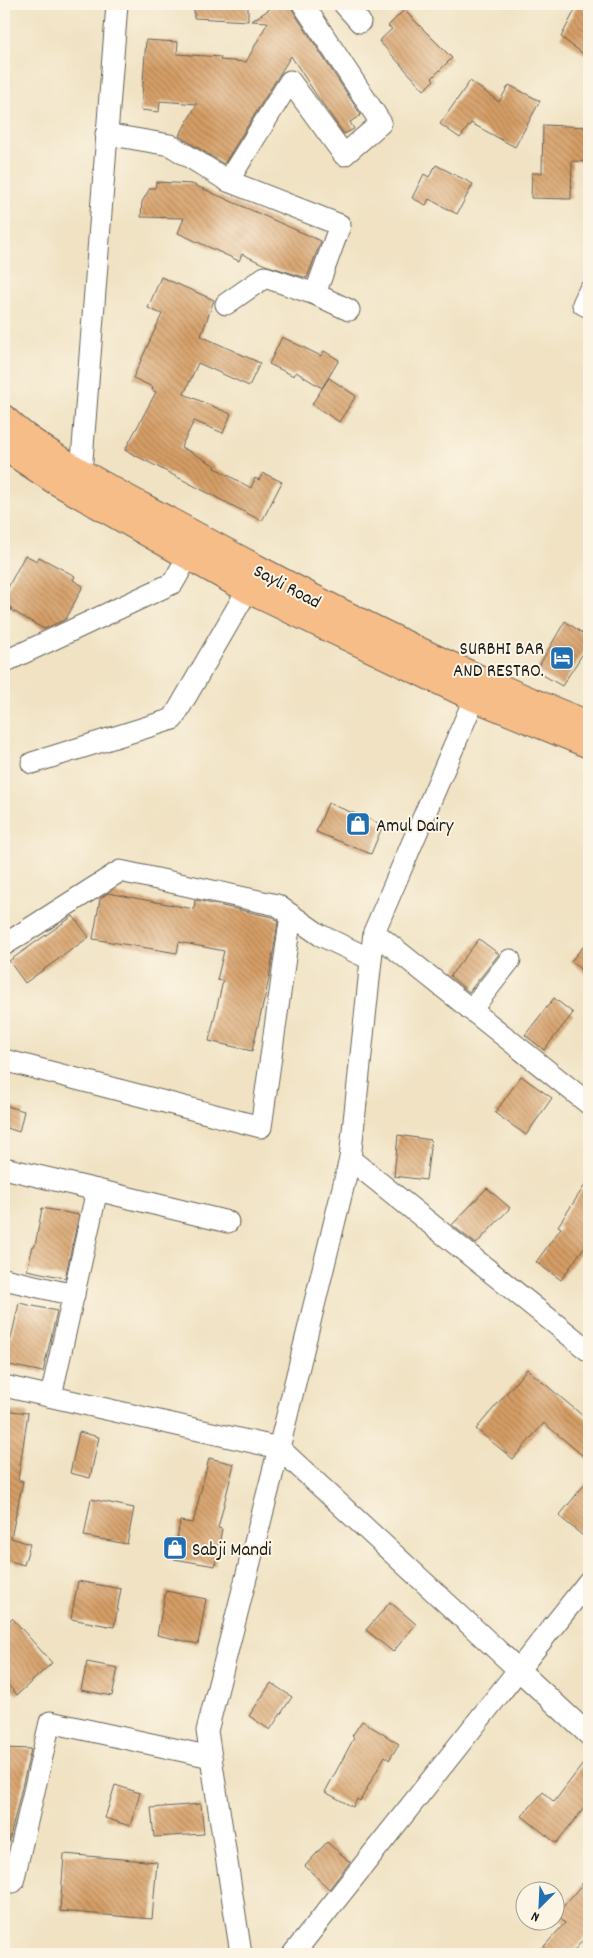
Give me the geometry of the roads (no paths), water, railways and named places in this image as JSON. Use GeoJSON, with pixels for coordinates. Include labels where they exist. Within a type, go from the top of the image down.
{"type":"FeatureCollection","features":[{"type":"Feature","properties":{"kind":"main road","name":"Sayli Road"},"geometry":{"type":"LineString","coordinates":[[4,418],[26,438],[194,546],[253,580],[370,628],[478,689],[589,724]]}},
{"type":"Feature","properties":{"kind":"main road"},"geometry":{"type":"LineString","coordinates":[[4,447],[55,481],[194,546]]}},
{"type":"Feature","properties":{"kind":"main road"},"geometry":{"type":"LineString","coordinates":[[478,689],[589,745]]}},
{"type":"Feature","properties":{"kind":"street"},"geometry":{"type":"LineString","coordinates":[[81,473],[117,4]]}},
{"type":"Feature","properties":{"kind":"street"},"geometry":{"type":"LineString","coordinates":[[228,181],[290,81],[344,155],[381,123],[303,4]]}},
{"type":"Feature","properties":{"kind":"street"},"geometry":{"type":"LineString","coordinates":[[344,4],[360,22]]}},
{"type":"Feature","properties":{"kind":"street"},"geometry":{"type":"LineString","coordinates":[[106,134],[170,145],[228,181],[340,225],[315,294]]}},
{"type":"Feature","properties":{"kind":"street"},"geometry":{"type":"LineString","coordinates":[[226,304],[265,277],[315,294],[349,310]]}},
{"type":"Feature","properties":{"kind":"street"},"geometry":{"type":"LineString","coordinates":[[589,291],[583,304],[589,308]]}},
{"type":"Feature","properties":{"kind":"street"},"geometry":{"type":"LineString","coordinates":[[4,662],[173,583],[194,546]]}},
{"type":"Feature","properties":{"kind":"street"},"geometry":{"type":"LineString","coordinates":[[32,763],[173,719],[253,580]]}},
{"type":"Feature","properties":{"kind":"street"},"geometry":{"type":"LineString","coordinates":[[241,1954],[207,1731],[280,1448],[350,1159],[374,932],[478,689]]}},
{"type":"Feature","properties":{"kind":"street"},"geometry":{"type":"LineString","coordinates":[[4,945],[120,872],[277,905],[320,935],[370,959]]}},
{"type":"Feature","properties":{"kind":"street"},"geometry":{"type":"LineString","coordinates":[[4,1060],[261,1127],[291,915]]}},
{"type":"Feature","properties":{"kind":"street"},"geometry":{"type":"LineString","coordinates":[[374,932],[589,1104]]}},
{"type":"Feature","properties":{"kind":"street"},"geometry":{"type":"LineString","coordinates":[[472,1010],[510,960]]}},
{"type":"Feature","properties":{"kind":"street"},"geometry":{"type":"LineString","coordinates":[[350,1159],[589,1351]]}},
{"type":"Feature","properties":{"kind":"street"},"geometry":{"type":"LineString","coordinates":[[4,1168],[228,1222]]}},
{"type":"Feature","properties":{"kind":"street"},"geometry":{"type":"LineString","coordinates":[[51,1396],[96,1190]]}},
{"type":"Feature","properties":{"kind":"street"},"geometry":{"type":"LineString","coordinates":[[4,1279],[74,1295]]}},
{"type":"Feature","properties":{"kind":"street"},"geometry":{"type":"LineString","coordinates":[[4,1386],[280,1448],[589,1734]]}},
{"type":"Feature","properties":{"kind":"street"},"geometry":{"type":"LineString","coordinates":[[293,1954],[589,1581]]}},
{"type":"Feature","properties":{"kind":"street"},"geometry":{"type":"LineString","coordinates":[[13,1882],[50,1722],[211,1757]]}},
{"type":"Feature","properties":{"kind":"place","name":"SURBHI BAR AND RESTRO."},"geometry":{"type":"Point","coordinates":[562,658]}},
{"type":"Feature","properties":{"kind":"place","name":"Amul Dairy"},"geometry":{"type":"Point","coordinates":[358,824]}},
{"type":"Feature","properties":{"kind":"place","name":"Sabji Mandi"},"geometry":{"type":"Point","coordinates":[175,1548]}}]}
